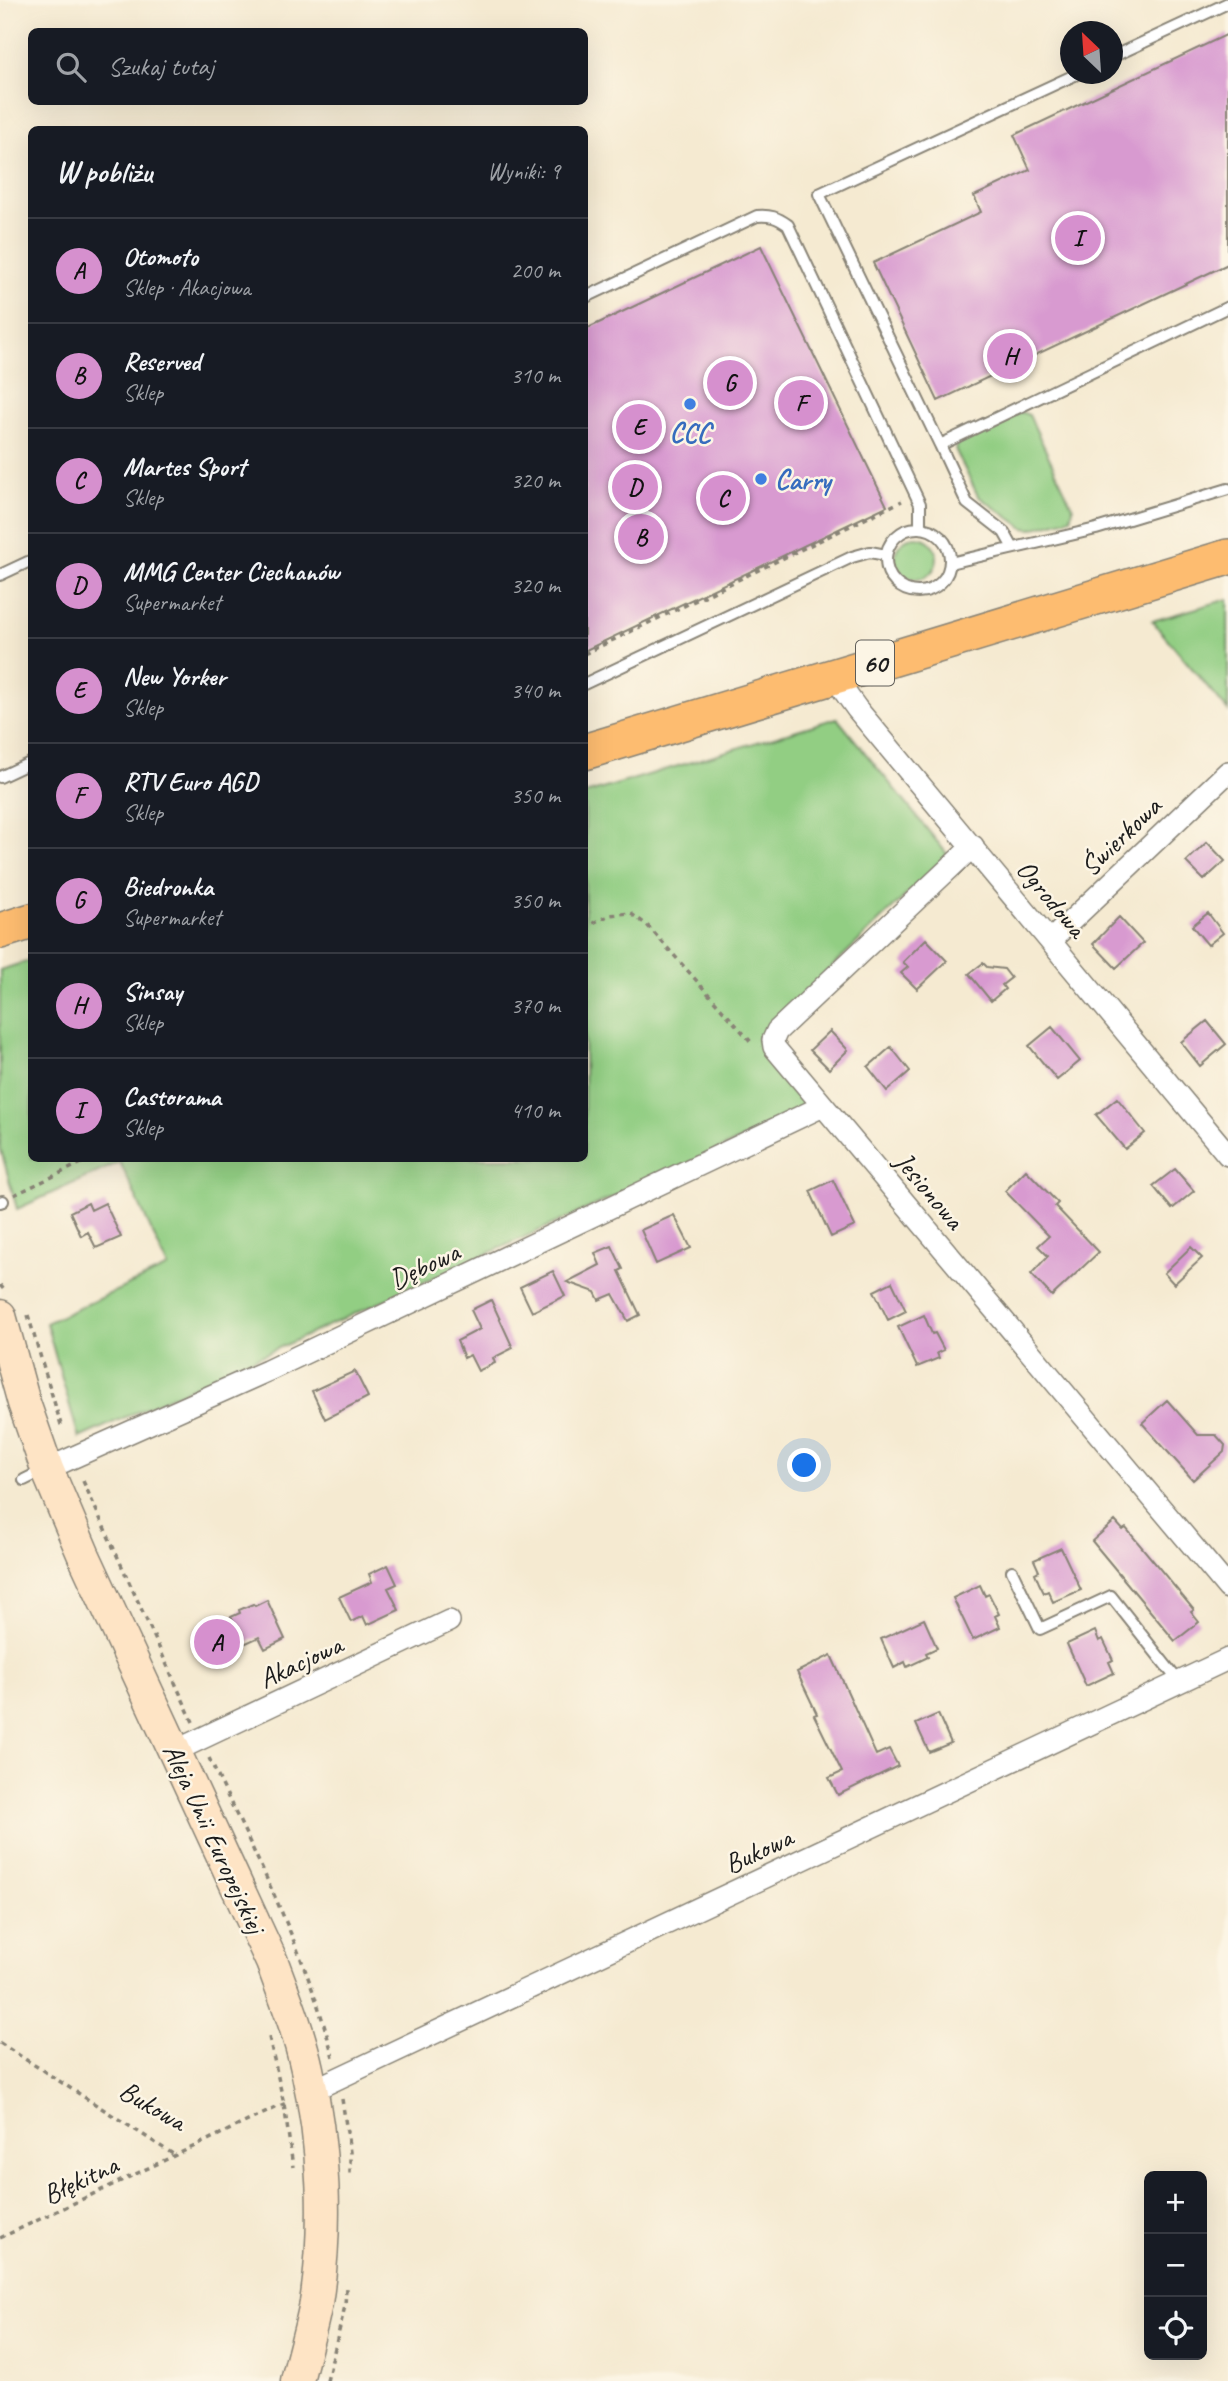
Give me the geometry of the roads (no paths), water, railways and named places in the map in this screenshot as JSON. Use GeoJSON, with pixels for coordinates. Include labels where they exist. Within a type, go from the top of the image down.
{"type":"FeatureCollection","features":[{"type":"Feature","properties":{"kind":"main road","name":"60"},"geometry":{"type":"LineString","coordinates":[[588,751],[1228,556]]}},
{"type":"Feature","properties":{"kind":"main road"},"geometry":{"type":"LineString","coordinates":[[0,931],[28,922]]}},
{"type":"Feature","properties":{"kind":"main road","name":"Aleja Unii Europejskiej"},"geometry":{"type":"LineString","coordinates":[[0,1316],[24,1404],[35,1474],[84,1556],[272,1962],[292,2014],[298,2098],[319,2134],[322,2241],[316,2303],[297,2381]]}},
{"type":"Feature","properties":{"kind":"street","name":"Ogrodowa"},"geometry":{"type":"LineString","coordinates":[[836,675],[857,709],[1228,1155]]}},
{"type":"Feature","properties":{"kind":"street","name":"Świerkowa"},"geometry":{"type":"LineString","coordinates":[[1051,940],[1228,772]]}},
{"type":"Feature","properties":{"kind":"street","name":"Jesionowa"},"geometry":{"type":"LineString","coordinates":[[973,846],[777,1031],[773,1040],[774,1047],[1228,1588]]}},
{"type":"Feature","properties":{"kind":"street","name":"Dębowa"},"geometry":{"type":"LineString","coordinates":[[35,1474],[279,1365],[822,1107]]}},
{"type":"Feature","properties":{"kind":"street","name":"Akacjowa"},"geometry":{"type":"LineString","coordinates":[[175,1751],[449,1621]]}},
{"type":"Feature","properties":{"kind":"street","name":"Bukowa"},"geometry":{"type":"LineString","coordinates":[[298,2098],[1228,1659]]}},
{"type":"Feature","properties":{"kind":"lane"},"geometry":{"type":"LineString","coordinates":[[1123,52],[1228,3]]}},
{"type":"Feature","properties":{"kind":"lane"},"geometry":{"type":"LineString","coordinates":[[1013,548],[1004,533],[967,503],[819,194],[1060,82]]}},
{"type":"Feature","properties":{"kind":"lane"},"geometry":{"type":"LineString","coordinates":[[588,296],[757,216],[779,218],[788,225],[916,495],[920,504],[920,527]]}},
{"type":"Feature","properties":{"kind":"lane"},"geometry":{"type":"LineString","coordinates":[[940,445],[1228,307]]}},
{"type":"Feature","properties":{"kind":"lane"},"geometry":{"type":"LineString","coordinates":[[950,563],[1096,529],[1228,489]]}},
{"type":"Feature","properties":{"kind":"lane"},"geometry":{"type":"LineString","coordinates":[[920,527],[933,531],[943,539],[949,550],[950,563],[946,575],[938,585],[927,591],[914,592],[902,588],[892,580],[886,568],[886,555],[892,540],[898,535],[905,530],[920,527]]}},
{"type":"Feature","properties":{"kind":"lane"},"geometry":{"type":"LineString","coordinates":[[588,682],[852,557],[870,552],[886,555]]}},
{"type":"Feature","properties":{"kind":"lane"},"geometry":{"type":"LineString","coordinates":[[0,575],[28,562]]}},
{"type":"Feature","properties":{"kind":"lane"},"geometry":{"type":"LineString","coordinates":[[0,778],[28,764]]}},
{"type":"Feature","properties":{"kind":"lane"},"geometry":{"type":"LineString","coordinates":[[1012,1571],[1040,1629],[1111,1596],[1179,1682]]}},
{"type":"Feature","properties":{"kind":"place","name":"Castorama"},"geometry":{"type":"Point","coordinates":[1078,238]}},
{"type":"Feature","properties":{"kind":"place","name":"Sinsay"},"geometry":{"type":"Point","coordinates":[1010,356]}},
{"type":"Feature","properties":{"kind":"place","name":"Biedronka"},"geometry":{"type":"Point","coordinates":[730,383]}},
{"type":"Feature","properties":{"kind":"place","name":"RTV Euro AGD"},"geometry":{"type":"Point","coordinates":[801,403]}},
{"type":"Feature","properties":{"kind":"place","name":"CCC"},"geometry":{"type":"Point","coordinates":[690,404]}},
{"type":"Feature","properties":{"kind":"place","name":"New Yorker"},"geometry":{"type":"Point","coordinates":[639,427]}},
{"type":"Feature","properties":{"kind":"place","name":"Carry"},"geometry":{"type":"Point","coordinates":[761,479]}},
{"type":"Feature","properties":{"kind":"place","name":"MMG Center Ciechanów"},"geometry":{"type":"Point","coordinates":[635,487]}},
{"type":"Feature","properties":{"kind":"place","name":"Martes Sport"},"geometry":{"type":"Point","coordinates":[723,498]}},
{"type":"Feature","properties":{"kind":"place","name":"Reserved"},"geometry":{"type":"Point","coordinates":[641,537]}},
{"type":"Feature","properties":{"kind":"place","name":"Otomoto"},"geometry":{"type":"Point","coordinates":[217,1642]}}]}
